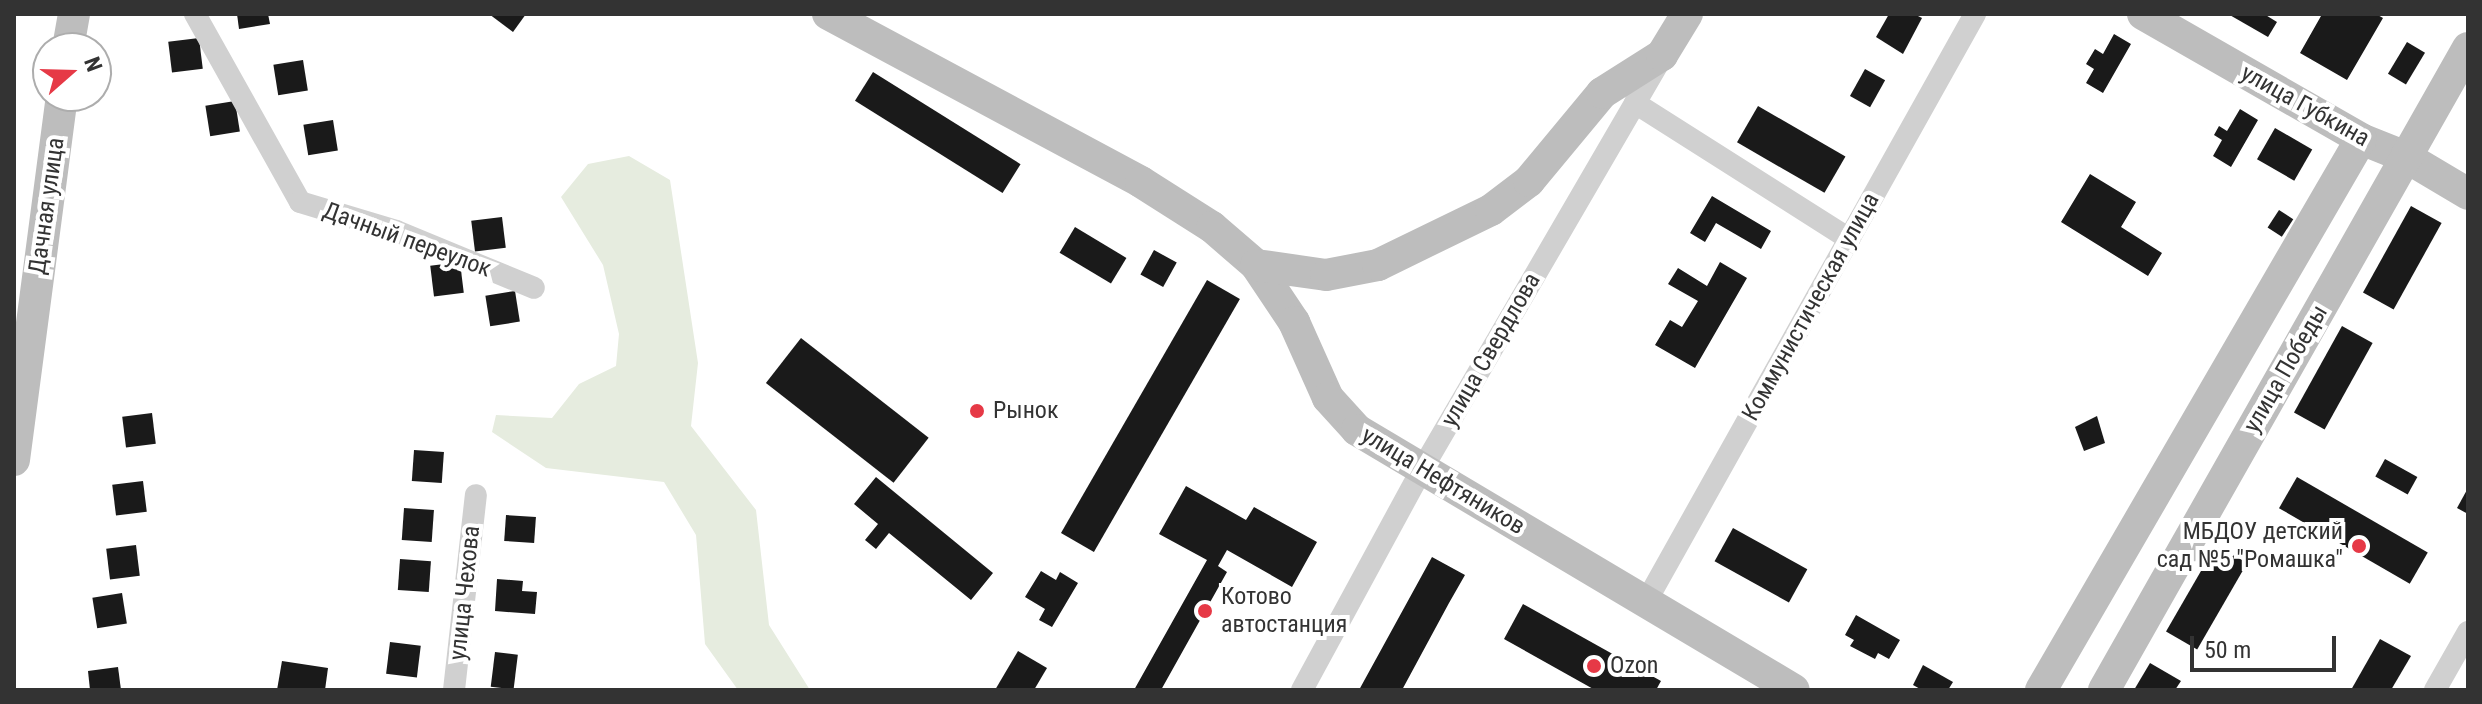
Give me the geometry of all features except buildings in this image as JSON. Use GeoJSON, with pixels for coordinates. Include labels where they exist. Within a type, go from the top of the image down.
{"type":"FeatureCollection","features":[{"type":"Feature","properties":{"kind":"street","name":"Дачный переулок"},"geometry":{"type":"LineString","coordinates":[[195,14],[300,202],[396,231],[534,288]]}},
{"type":"Feature","properties":{"kind":"street","name":"улица Нефтяников"},"geometry":{"type":"LineString","coordinates":[[828,14],[1141,182],[1212,227],[1256,265],[1294,322],[1328,398],[1357,430],[1421,471],[1647,600],[1794,690]]}},
{"type":"Feature","properties":{"kind":"street","name":"улица Свердлова"},"geometry":{"type":"LineString","coordinates":[[1302,690],[1421,471],[1687,14]]}},
{"type":"Feature","properties":{"kind":"street","name":"Коммунистическая улица"},"geometry":{"type":"LineString","coordinates":[[1647,600],[1975,14]]}},
{"type":"Feature","properties":{"kind":"street","name":"улица Губкина"},"geometry":{"type":"LineString","coordinates":[[2143,14],[2361,139],[2406,157],[2468,194]]}},
{"type":"Feature","properties":{"kind":"street","name":"улица Победы"},"geometry":{"type":"LineString","coordinates":[[2104,690],[2468,48]]}},
{"type":"Feature","properties":{"kind":"street"},"geometry":{"type":"LineString","coordinates":[[1256,265],[1326,275],[1378,265],[1491,210],[1529,181],[1602,93],[1662,55]]}},
{"type":"Feature","properties":{"kind":"street"},"geometry":{"type":"LineString","coordinates":[[1635,103],[1849,239]]}},
{"type":"Feature","properties":{"kind":"street","name":"Дачная улица"},"geometry":{"type":"LineString","coordinates":[[14,460],[60,112]]}},
{"type":"Feature","properties":{"kind":"street"},"geometry":{"type":"LineString","coordinates":[[2041,690],[2361,139]]}},
{"type":"Feature","properties":{"kind":"street","name":"улица Чехова"},"geometry":{"type":"LineString","coordinates":[[454,690],[476,495]]}},
{"type":"Feature","properties":{"kind":"street"},"geometry":{"type":"LineString","coordinates":[[2435,690],[2468,632]]}},
{"type":"Feature","properties":{"kind":"shaded area"},"geometry":{"type":"Polygon","coordinates":[[[629,156],[670,180],[698,363],[691,426],[756,510],[769,625],[810,690],[738,690],[705,644],[696,535],[664,482],[546,468],[492,432],[496,415],[552,418],[579,384],[616,366],[619,334],[603,265],[561,197],[588,164],[629,156]]]}},
{"type":"Feature","properties":{"kind":"place","name":"Рынок"},"geometry":{"type":"Point","coordinates":[977,411]}},
{"type":"Feature","properties":{"kind":"place","name":"МБДОУ детский сад №5 \"Ромашка\""},"geometry":{"type":"Point","coordinates":[2359,546]}},
{"type":"Feature","properties":{"kind":"place","name":"Котово автостанция"},"geometry":{"type":"Point","coordinates":[1205,611]}},
{"type":"Feature","properties":{"kind":"place","name":"Ozon"},"geometry":{"type":"Point","coordinates":[1594,666]}}]}
